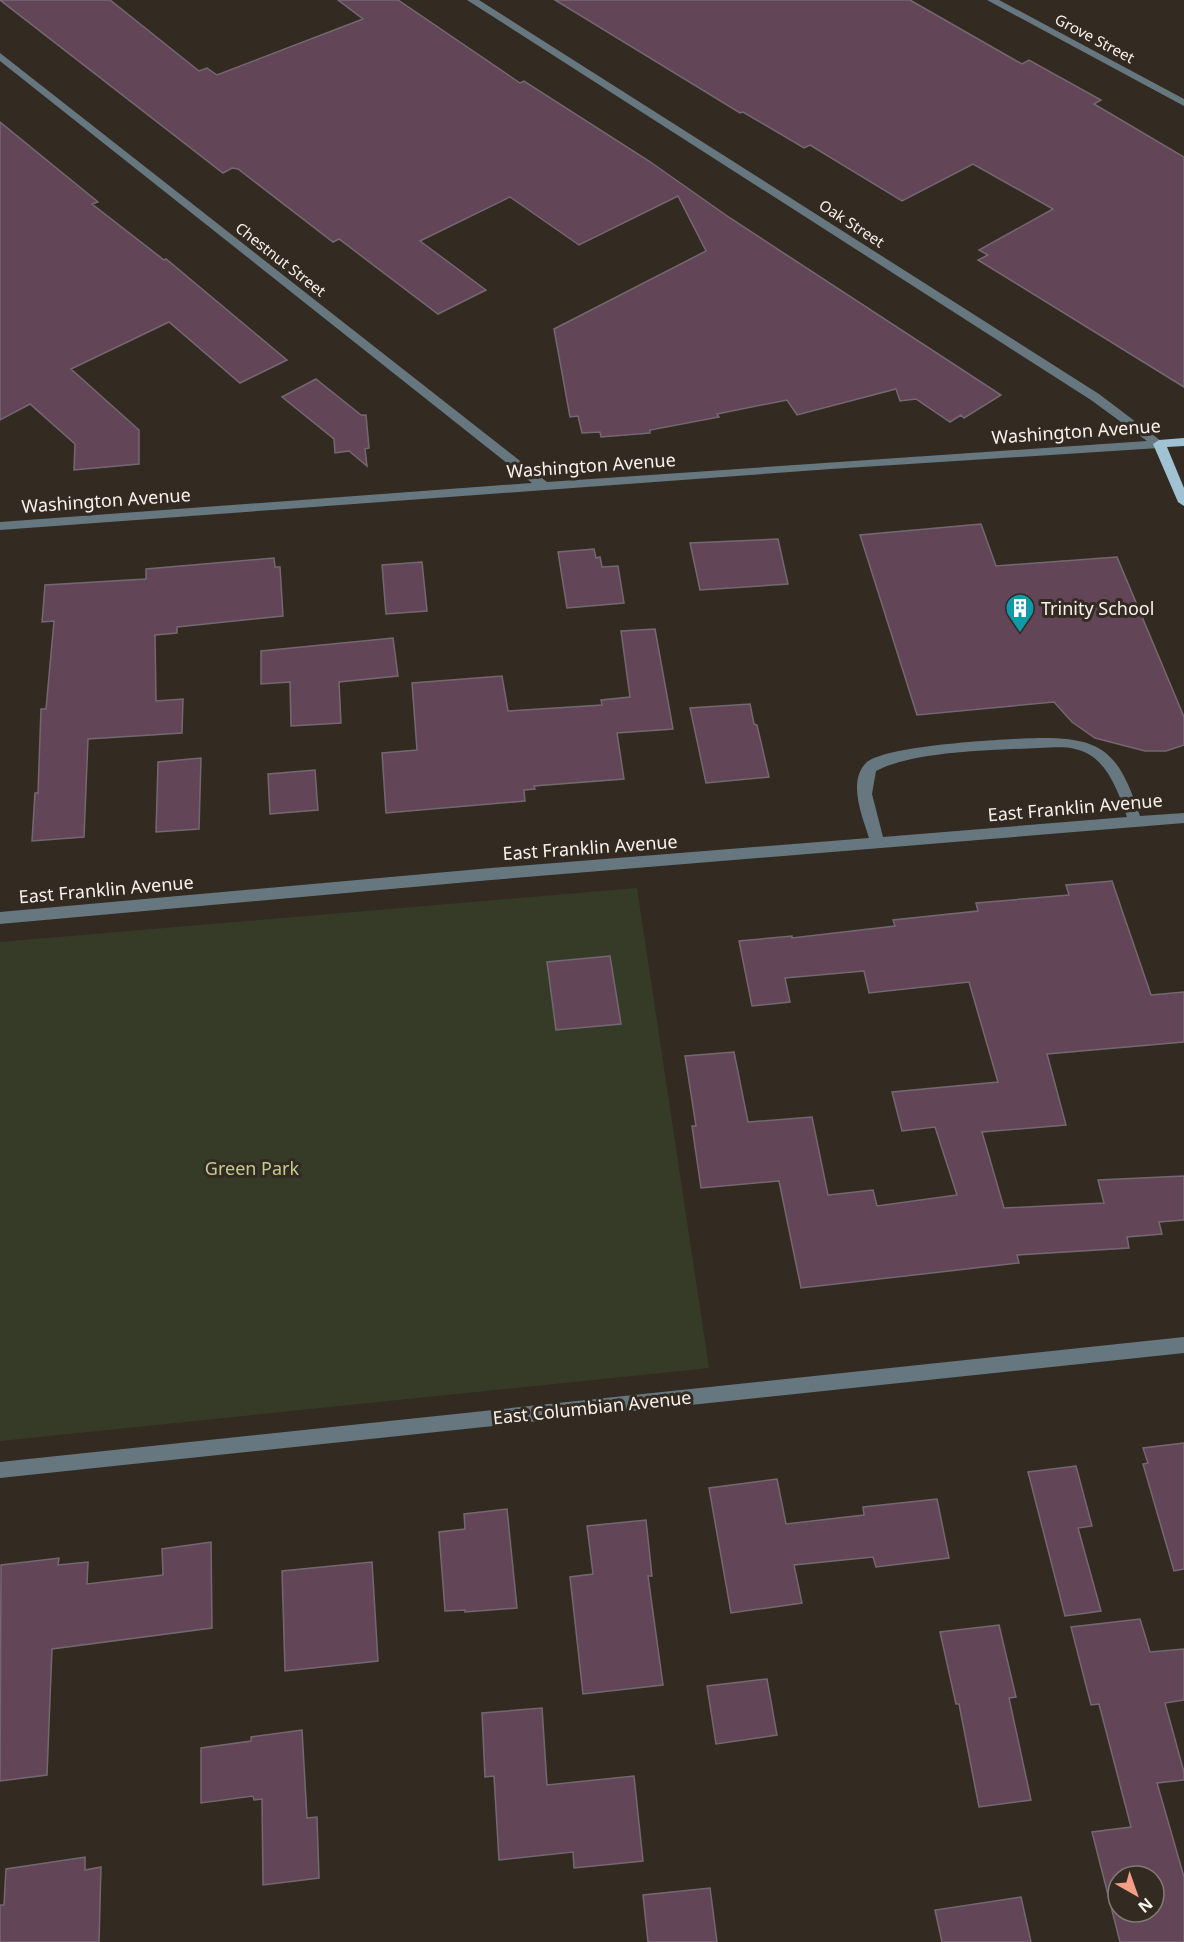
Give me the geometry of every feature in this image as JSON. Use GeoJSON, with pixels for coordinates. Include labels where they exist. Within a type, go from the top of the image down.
{"type":"FeatureCollection","features":[{"type":"Feature","properties":{"kind":"main road","name":"Washington Avenue"},"geometry":{"type":"LineString","coordinates":[[1159,444],[1184,442]]}},
{"type":"Feature","properties":{"kind":"main road"},"geometry":{"type":"LineString","coordinates":[[1159,444],[1184,502]]}},
{"type":"Feature","properties":{"kind":"street","name":"Oak Street"},"geometry":{"type":"LineString","coordinates":[[472,0],[1095,397],[1159,444]]}},
{"type":"Feature","properties":{"kind":"street","name":"Grove Street"},"geometry":{"type":"LineString","coordinates":[[992,0],[1184,103]]}},
{"type":"Feature","properties":{"kind":"street","name":"Chestnut Street"},"geometry":{"type":"LineString","coordinates":[[0,56],[544,486]]}},
{"type":"Feature","properties":{"kind":"street","name":"Washington Avenue"},"geometry":{"type":"LineString","coordinates":[[0,526],[1159,444]]}},
{"type":"Feature","properties":{"kind":"street"},"geometry":{"type":"LineString","coordinates":[[877,842],[865,798],[866,774],[873,764],[887,758],[920,752],[1003,745],[1077,744],[1096,753],[1109,763],[1119,777],[1136,822]]}},
{"type":"Feature","properties":{"kind":"street","name":"East Franklin Avenue"},"geometry":{"type":"LineString","coordinates":[[0,918],[480,875],[1184,818]]}},
{"type":"Feature","properties":{"kind":"street","name":"East Columbian Avenue"},"geometry":{"type":"LineString","coordinates":[[0,1470],[1184,1345]]}},
{"type":"Feature","properties":{"kind":"green space","name":"Green Park"},"geometry":{"type":"Polygon","coordinates":[[[637,888],[709,1368],[0,1441],[0,942],[637,888]]]}},
{"type":"Feature","properties":{"kind":"building"},"geometry":{"type":"Polygon","coordinates":[[[0,0],[110,0],[199,71],[207,68],[217,75],[363,19],[338,0],[398,0],[520,83],[524,81],[649,161],[730,218],[1001,395],[964,418],[961,415],[950,422],[916,399],[900,401],[896,389],[797,415],[787,400],[717,414],[719,417],[650,430],[650,433],[601,437],[600,432],[582,433],[578,416],[570,417],[554,329],[706,251],[678,196],[579,245],[510,197],[420,241],[486,290],[438,314],[339,239],[333,242],[238,169],[232,168],[223,173],[0,0]]]}},
{"type":"Feature","properties":{"kind":"building"},"geometry":{"type":"Polygon","coordinates":[[[555,0],[910,0],[1022,64],[1029,60],[1101,100],[1094,104],[1184,157],[1184,387],[978,260],[988,255],[979,250],[1053,209],[973,164],[902,201],[810,145],[804,148],[743,112],[740,113],[555,0]]]}},
{"type":"Feature","properties":{"kind":"building"},"geometry":{"type":"Polygon","coordinates":[[[0,122],[98,202],[92,204],[164,260],[166,259],[287,360],[240,383],[169,322],[71,369],[139,430],[139,464],[74,470],[75,444],[30,404],[0,420],[0,122]]]}},
{"type":"Feature","properties":{"kind":"building"},"geometry":{"type":"Polygon","coordinates":[[[316,379],[361,415],[366,415],[369,448],[365,449],[367,466],[349,451],[335,453],[334,439],[282,397],[316,379]]]}},
{"type":"Feature","properties":{"kind":"building","name":"Trinity School"},"geometry":{"type":"Polygon","coordinates":[[[981,524],[996,566],[1117,557],[1184,717],[1184,745],[1166,751],[1145,751],[1095,738],[1072,722],[1054,702],[917,715],[860,535],[981,524]]]}},
{"type":"Feature","properties":{"kind":"building"},"geometry":{"type":"Polygon","coordinates":[[[778,539],[788,584],[700,590],[690,543],[778,539]]]}},
{"type":"Feature","properties":{"kind":"building"},"geometry":{"type":"Polygon","coordinates":[[[594,549],[596,558],[600,557],[602,567],[618,566],[624,603],[567,608],[558,552],[594,549]]]}},
{"type":"Feature","properties":{"kind":"building"},"geometry":{"type":"Polygon","coordinates":[[[274,558],[275,567],[280,567],[283,616],[177,627],[177,633],[155,635],[156,701],[183,699],[182,733],[88,739],[84,837],[32,841],[35,793],[38,793],[41,709],[46,709],[54,621],[42,622],[45,585],[146,579],[146,569],[274,558]]]}},
{"type":"Feature","properties":{"kind":"building"},"geometry":{"type":"Polygon","coordinates":[[[422,562],[427,611],[386,614],[382,565],[422,562]]]}},
{"type":"Feature","properties":{"kind":"building"},"geometry":{"type":"Polygon","coordinates":[[[655,629],[673,729],[617,733],[624,779],[534,786],[535,789],[524,790],[525,801],[386,813],[382,753],[417,750],[412,683],[502,676],[508,711],[602,705],[601,700],[630,697],[621,631],[655,629]]]}},
{"type":"Feature","properties":{"kind":"building"},"geometry":{"type":"Polygon","coordinates":[[[393,638],[398,676],[339,682],[341,723],[291,726],[290,682],[261,684],[261,651],[393,638]]]}},
{"type":"Feature","properties":{"kind":"building"},"geometry":{"type":"Polygon","coordinates":[[[750,704],[769,777],[706,783],[690,708],[750,704]]]}},
{"type":"Feature","properties":{"kind":"building"},"geometry":{"type":"Polygon","coordinates":[[[201,758],[199,829],[156,832],[158,762],[201,758]]]}},
{"type":"Feature","properties":{"kind":"building"},"geometry":{"type":"Polygon","coordinates":[[[315,770],[318,810],[270,814],[268,774],[315,770]]]}},
{"type":"Feature","properties":{"kind":"building"},"geometry":{"type":"Polygon","coordinates":[[[1112,881],[1151,995],[1184,992],[1184,1042],[1047,1054],[1066,1125],[982,1132],[1004,1208],[1104,1203],[1098,1180],[1184,1176],[1184,1220],[1159,1222],[1162,1234],[1127,1237],[1129,1248],[1017,1255],[1019,1263],[801,1288],[779,1181],[701,1188],[692,1126],[696,1126],[685,1056],[734,1052],[748,1122],[812,1117],[828,1195],[873,1190],[877,1206],[957,1195],[935,1127],[902,1131],[892,1092],[998,1082],[969,982],[869,993],[864,971],[785,978],[790,1002],[752,1006],[739,941],[792,936],[792,938],[895,926],[893,920],[978,911],[976,903],[1069,895],[1066,885],[1112,881]]]}},
{"type":"Feature","properties":{"kind":"building"},"geometry":{"type":"Polygon","coordinates":[[[610,956],[621,1024],[556,1030],[547,962],[610,956]]]}},
{"type":"Feature","properties":{"kind":"building"},"geometry":{"type":"Polygon","coordinates":[[[1184,1443],[1184,1569],[1174,1571],[1143,1464],[1148,1463],[1143,1448],[1184,1443]]]}},
{"type":"Feature","properties":{"kind":"building"},"geometry":{"type":"Polygon","coordinates":[[[1076,1466],[1092,1526],[1078,1528],[1101,1611],[1065,1616],[1028,1472],[1076,1466]]]}},
{"type":"Feature","properties":{"kind":"building"},"geometry":{"type":"Polygon","coordinates":[[[777,1479],[786,1524],[864,1515],[863,1507],[937,1499],[949,1558],[876,1567],[873,1557],[794,1565],[802,1603],[731,1613],[709,1488],[777,1479]]]}},
{"type":"Feature","properties":{"kind":"building"},"geometry":{"type":"Polygon","coordinates":[[[507,1509],[517,1608],[465,1612],[465,1610],[445,1611],[439,1532],[465,1529],[464,1514],[507,1509]]]}},
{"type":"Feature","properties":{"kind":"building"},"geometry":{"type":"Polygon","coordinates":[[[646,1520],[652,1576],[648,1576],[663,1685],[583,1694],[570,1577],[593,1574],[587,1526],[646,1520]]]}},
{"type":"Feature","properties":{"kind":"building"},"geometry":{"type":"Polygon","coordinates":[[[211,1542],[212,1628],[52,1649],[47,1775],[0,1781],[1,1565],[59,1558],[58,1565],[88,1562],[87,1584],[163,1575],[162,1549],[211,1542]]]}},
{"type":"Feature","properties":{"kind":"building"},"geometry":{"type":"Polygon","coordinates":[[[372,1562],[378,1661],[285,1671],[282,1571],[372,1562]]]}},
{"type":"Feature","properties":{"kind":"building"},"geometry":{"type":"Polygon","coordinates":[[[1140,1619],[1150,1652],[1184,1649],[1184,1700],[1165,1703],[1184,1772],[1184,1780],[1157,1783],[1184,1877],[1184,1942],[1120,1942],[1115,1924],[1166,1924],[1166,1864],[1106,1864],[1106,1887],[1092,1832],[1131,1827],[1099,1704],[1091,1705],[1071,1627],[1140,1619]]]}},
{"type":"Feature","properties":{"kind":"building"},"geometry":{"type":"Polygon","coordinates":[[[999,1625],[1016,1697],[1009,1698],[1031,1800],[979,1807],[959,1704],[956,1704],[940,1632],[999,1625]]]}},
{"type":"Feature","properties":{"kind":"building"},"geometry":{"type":"Polygon","coordinates":[[[767,1679],[777,1735],[716,1744],[707,1686],[767,1679]]]}},
{"type":"Feature","properties":{"kind":"building"},"geometry":{"type":"Polygon","coordinates":[[[542,1708],[547,1785],[634,1776],[643,1861],[574,1868],[573,1852],[499,1860],[494,1776],[485,1777],[482,1713],[542,1708]]]}},
{"type":"Feature","properties":{"kind":"building"},"geometry":{"type":"Polygon","coordinates":[[[302,1730],[307,1818],[317,1817],[319,1878],[263,1885],[262,1799],[254,1800],[253,1796],[201,1803],[201,1748],[251,1741],[251,1737],[302,1730]]]}},
{"type":"Feature","properties":{"kind":"building"},"geometry":{"type":"Polygon","coordinates":[[[85,1857],[85,1870],[101,1867],[99,1942],[0,1942],[0,1905],[4,1905],[6,1869],[85,1857]]]}},
{"type":"Feature","properties":{"kind":"building"},"geometry":{"type":"Polygon","coordinates":[[[710,1888],[717,1942],[648,1942],[643,1895],[710,1888]]]}},
{"type":"Feature","properties":{"kind":"building"},"geometry":{"type":"Polygon","coordinates":[[[1021,1897],[1031,1942],[942,1942],[935,1910],[1021,1897]]]}},
{"type":"Feature","properties":{"kind":"place","name":"Trinity School"},"geometry":{"type":"Point","coordinates":[1020,634]}}]}
